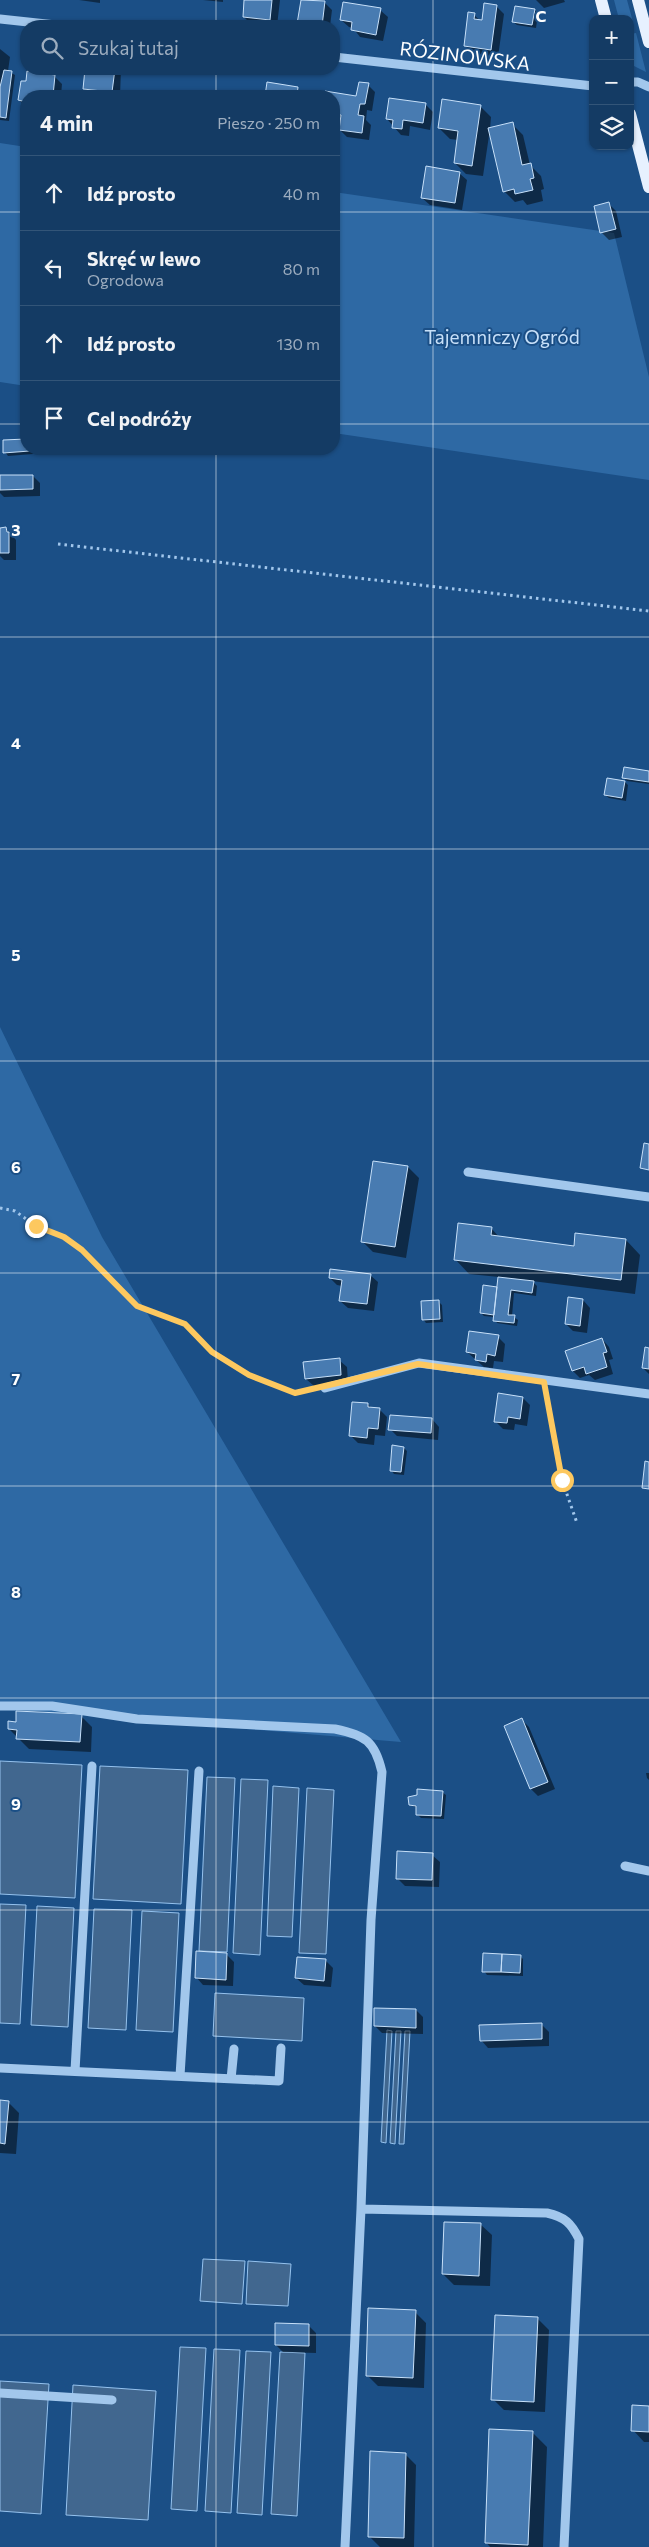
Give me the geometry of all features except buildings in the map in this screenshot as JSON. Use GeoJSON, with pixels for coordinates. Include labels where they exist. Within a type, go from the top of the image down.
{"type":"FeatureCollection","features":[{"type":"Feature","properties":{"kind":"main road"},"geometry":{"type":"LineString","coordinates":[[601,0],[605,15]]}},
{"type":"Feature","properties":{"kind":"main road"},"geometry":{"type":"LineString","coordinates":[[638,0],[649,42]]}},
{"type":"Feature","properties":{"kind":"main road"},"geometry":{"type":"LineString","coordinates":[[634,129],[649,187]]}},
{"type":"Feature","properties":{"kind":"street"},"geometry":{"type":"LineString","coordinates":[[0,19],[20,21]]}},
{"type":"Feature","properties":{"kind":"street","name":"RÓZINOWSKA"},"geometry":{"type":"LineString","coordinates":[[340,58],[589,86]]}},
{"type":"Feature","properties":{"kind":"street"},"geometry":{"type":"LineString","coordinates":[[634,82],[649,87]]}},
{"type":"Feature","properties":{"kind":"street"},"geometry":{"type":"LineString","coordinates":[[468,1172],[649,1197]]}},
{"type":"Feature","properties":{"kind":"street"},"geometry":{"type":"LineString","coordinates":[[325,1388],[418,1364],[544,1382],[649,1394]]}},
{"type":"Feature","properties":{"kind":"street"},"geometry":{"type":"LineString","coordinates":[[0,1706],[52,1706],[136,1719],[335,1729],[353,1732],[364,1738],[374,1747],[382,1772],[371,1920],[361,2209],[345,2547]]}},
{"type":"Feature","properties":{"kind":"street"},"geometry":{"type":"LineString","coordinates":[[75,2072],[92,1766]]}},
{"type":"Feature","properties":{"kind":"street"},"geometry":{"type":"LineString","coordinates":[[180,2076],[199,1771]]}},
{"type":"Feature","properties":{"kind":"street"},"geometry":{"type":"LineString","coordinates":[[625,1866],[649,1871]]}},
{"type":"Feature","properties":{"kind":"street"},"geometry":{"type":"LineString","coordinates":[[0,2068],[279,2081],[282,2048]]}},
{"type":"Feature","properties":{"kind":"street"},"geometry":{"type":"LineString","coordinates":[[231,2078],[234,2049]]}},
{"type":"Feature","properties":{"kind":"street"},"geometry":{"type":"LineString","coordinates":[[361,2209],[547,2213],[560,2216],[571,2223],[579,2239],[564,2547]]}},
{"type":"Feature","properties":{"kind":"street"},"geometry":{"type":"LineString","coordinates":[[0,2393],[112,2400]]}},
{"type":"Feature","properties":{"kind":"path"},"geometry":{"type":"LineString","coordinates":[[58,544],[649,611]]}},
{"type":"Feature","properties":{"kind":"path"},"geometry":{"type":"LineString","coordinates":[[0,1208],[15,1211],[36,1226],[64,1237],[82,1250],[137,1306],[185,1324],[212,1352],[249,1375],[295,1393],[325,1388]]}},
{"type":"Feature","properties":{"kind":"path"},"geometry":{"type":"LineString","coordinates":[[544,1382],[562,1480],[577,1523]]}},
{"type":"Feature","properties":{"kind":"green space"},"geometry":{"type":"Polygon","coordinates":[[[614,0],[627,0],[631,15],[618,15],[614,0]]]}},
{"type":"Feature","properties":{"kind":"green space"},"geometry":{"type":"Polygon","coordinates":[[[634,33],[636,33],[646,72],[634,66],[634,33]]]}},
{"type":"Feature","properties":{"kind":"green space"},"geometry":{"type":"Polygon","coordinates":[[[0,143],[20,146],[20,385],[0,382],[0,143]]]}},
{"type":"Feature","properties":{"kind":"green space","name":"Tajemniczy Ogród"},"geometry":{"type":"Polygon","coordinates":[[[340,193],[614,233],[649,377],[649,480],[340,434],[340,193]]]}},
{"type":"Feature","properties":{"kind":"green space"},"geometry":{"type":"Polygon","coordinates":[[[0,1027],[102,1237],[401,1742],[0,1708],[0,1027]]]}},
{"type":"Feature","properties":{"kind":"shaded area"},"geometry":{"type":"Polygon","coordinates":[[[0,1761],[82,1765],[75,1898],[0,1894],[0,1761]]]}},
{"type":"Feature","properties":{"kind":"shaded area"},"geometry":{"type":"Polygon","coordinates":[[[100,1766],[188,1770],[181,1904],[93,1899],[100,1766]]]}},
{"type":"Feature","properties":{"kind":"shaded area"},"geometry":{"type":"Polygon","coordinates":[[[207,1777],[235,1778],[227,1952],[199,1951],[207,1777]]]}},
{"type":"Feature","properties":{"kind":"shaded area"},"geometry":{"type":"Polygon","coordinates":[[[241,1779],[268,1780],[260,1955],[233,1953],[241,1779]]]}},
{"type":"Feature","properties":{"kind":"shaded area"},"geometry":{"type":"Polygon","coordinates":[[[273,1786],[299,1788],[292,1937],[267,1936],[273,1786]]]}},
{"type":"Feature","properties":{"kind":"shaded area"},"geometry":{"type":"Polygon","coordinates":[[[307,1788],[334,1790],[326,1954],[299,1953],[307,1788]]]}},
{"type":"Feature","properties":{"kind":"shaded area"},"geometry":{"type":"Polygon","coordinates":[[[0,1904],[26,1905],[20,2024],[0,2023],[0,1904]]]}},
{"type":"Feature","properties":{"kind":"shaded area"},"geometry":{"type":"Polygon","coordinates":[[[37,1906],[74,1908],[68,2027],[31,2025],[37,1906]]]}},
{"type":"Feature","properties":{"kind":"shaded area"},"geometry":{"type":"Polygon","coordinates":[[[94,1909],[132,1910],[126,2030],[88,2028],[94,1909]]]}},
{"type":"Feature","properties":{"kind":"shaded area"},"geometry":{"type":"Polygon","coordinates":[[[142,1911],[179,1913],[173,2032],[136,2030],[142,1911]]]}},
{"type":"Feature","properties":{"kind":"shaded area"},"geometry":{"type":"Polygon","coordinates":[[[215,1993],[304,1998],[302,2041],[213,2036],[215,1993]]]}},
{"type":"Feature","properties":{"kind":"shaded area"},"geometry":{"type":"Polygon","coordinates":[[[387,2030],[392,2031],[386,2143],[381,2142],[387,2030]]]}},
{"type":"Feature","properties":{"kind":"shaded area"},"geometry":{"type":"Polygon","coordinates":[[[396,2031],[401,2031],[395,2144],[390,2143],[396,2031]]]}},
{"type":"Feature","properties":{"kind":"shaded area"},"geometry":{"type":"Polygon","coordinates":[[[405,2031],[410,2031],[404,2144],[399,2144],[405,2031]]]}},
{"type":"Feature","properties":{"kind":"shaded area"},"geometry":{"type":"Polygon","coordinates":[[[203,2259],[245,2261],[242,2304],[200,2301],[203,2259]]]}},
{"type":"Feature","properties":{"kind":"shaded area"},"geometry":{"type":"Polygon","coordinates":[[[248,2261],[291,2264],[288,2306],[246,2304],[248,2261]]]}},
{"type":"Feature","properties":{"kind":"shaded area"},"geometry":{"type":"Polygon","coordinates":[[[180,2347],[206,2348],[197,2511],[171,2509],[180,2347]]]}},
{"type":"Feature","properties":{"kind":"shaded area"},"geometry":{"type":"Polygon","coordinates":[[[214,2349],[240,2350],[231,2513],[205,2511],[214,2349]]]}},
{"type":"Feature","properties":{"kind":"shaded area"},"geometry":{"type":"Polygon","coordinates":[[[246,2351],[271,2352],[262,2515],[237,2513],[246,2351]]]}},
{"type":"Feature","properties":{"kind":"shaded area"},"geometry":{"type":"Polygon","coordinates":[[[280,2352],[305,2353],[297,2516],[271,2514],[280,2352]]]}},
{"type":"Feature","properties":{"kind":"shaded area"},"geometry":{"type":"Polygon","coordinates":[[[0,2381],[49,2384],[41,2514],[0,2511],[0,2381]]]}},
{"type":"Feature","properties":{"kind":"shaded area"},"geometry":{"type":"Polygon","coordinates":[[[73,2385],[156,2391],[148,2520],[66,2515],[73,2385]]]}},
{"type":"Feature","properties":{"kind":"route"},"geometry":{"type":"LineString","coordinates":[[36,1226],[64,1237],[82,1250],[137,1306],[185,1324],[212,1352],[249,1375],[295,1393],[325,1388],[418,1364],[544,1382],[562,1480]]}}]}
